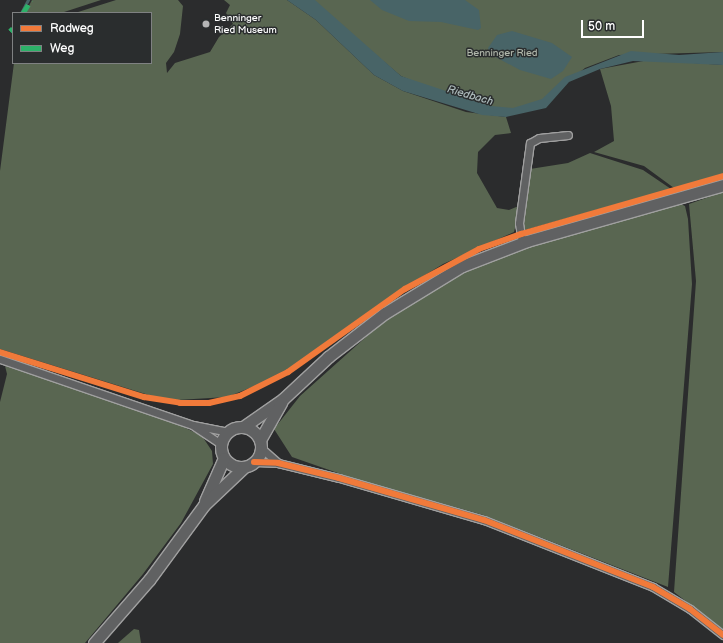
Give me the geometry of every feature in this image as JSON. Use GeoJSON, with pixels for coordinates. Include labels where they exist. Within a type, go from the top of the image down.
{"type":"FeatureCollection","features":[{"type":"Feature","properties":{"kind":"main road"},"geometry":{"type":"LineString","coordinates":[[204,505],[224,458],[221,444],[228,432],[243,427],[283,399],[341,345],[411,294],[462,266],[522,242],[723,185]]}},
{"type":"Feature","properties":{"kind":"main road"},"geometry":{"type":"LineString","coordinates":[[94,643],[149,580],[204,505],[244,467],[254,462],[260,444],[283,399]]}},
{"type":"Feature","properties":{"kind":"main road"},"geometry":{"type":"LineString","coordinates":[[243,427],[253,431],[260,444]]}},
{"type":"Feature","properties":{"kind":"main road"},"geometry":{"type":"LineString","coordinates":[[224,458],[232,465],[244,467]]}},
{"type":"Feature","properties":{"kind":"street"},"geometry":{"type":"LineString","coordinates":[[522,242],[519,224],[530,143],[539,138],[568,135]]}},
{"type":"Feature","properties":{"kind":"street"},"geometry":{"type":"LineString","coordinates":[[0,359],[193,425],[228,432]]}},
{"type":"Feature","properties":{"kind":"street"},"geometry":{"type":"LineString","coordinates":[[193,425],[221,444]]}},
{"type":"Feature","properties":{"kind":"street"},"geometry":{"type":"LineString","coordinates":[[260,444],[278,463]]}},
{"type":"Feature","properties":{"kind":"street"},"geometry":{"type":"LineString","coordinates":[[254,462],[278,463],[467,514],[604,566],[671,596],[723,635]]}},
{"type":"Feature","properties":{"kind":"green space"},"geometry":{"type":"Polygon","coordinates":[[[32,0],[101,0],[64,12],[26,12],[32,0]]]}},
{"type":"Feature","properties":{"kind":"green space"},"geometry":{"type":"Polygon","coordinates":[[[116,0],[178,0],[183,6],[180,34],[174,52],[166,63],[167,73],[175,63],[210,52],[219,37],[233,24],[226,13],[230,5],[224,0],[287,0],[316,20],[374,75],[403,91],[466,112],[506,117],[511,133],[495,135],[478,152],[477,173],[497,208],[509,210],[521,205],[514,232],[443,264],[399,291],[292,367],[267,381],[227,397],[177,400],[152,396],[0,349],[0,171],[14,64],[152,64],[152,12],[78,12],[116,0]]]}},
{"type":"Feature","properties":{"kind":"green space","name":"Benninger Ried"},"geometry":{"type":"Polygon","coordinates":[[[311,0],[723,0],[723,52],[619,55],[585,68],[549,97],[514,112],[463,102],[401,76],[311,0]]]}},
{"type":"Feature","properties":{"kind":"green space"},"geometry":{"type":"Polygon","coordinates":[[[649,60],[723,65],[723,174],[674,188],[644,166],[594,152],[614,141],[611,106],[600,69],[649,60]]]}},
{"type":"Feature","properties":{"kind":"green space"},"geometry":{"type":"Polygon","coordinates":[[[590,153],[643,170],[671,189],[525,230],[522,224],[530,169],[568,163],[590,153]]]}},
{"type":"Feature","properties":{"kind":"green space"},"geometry":{"type":"Polygon","coordinates":[[[723,192],[723,630],[674,592],[696,281],[689,204],[723,192]]]}},
{"type":"Feature","properties":{"kind":"green space"},"geometry":{"type":"Polygon","coordinates":[[[679,203],[685,206],[688,219],[692,284],[668,587],[483,515],[355,479],[292,457],[274,429],[300,396],[366,337],[400,309],[449,278],[502,254],[679,203]]]}},
{"type":"Feature","properties":{"kind":"green space"},"geometry":{"type":"Polygon","coordinates":[[[5,366],[165,418],[202,436],[212,451],[213,464],[181,523],[143,574],[85,643],[0,643],[0,402],[7,374],[5,366]]]}},
{"type":"Feature","properties":{"kind":"green space"},"geometry":{"type":"Polygon","coordinates":[[[134,629],[139,630],[141,643],[118,643],[134,629]]]}},
{"type":"Feature","properties":{"kind":"water"},"geometry":{"type":"Polygon","coordinates":[[[287,0],[315,0],[401,76],[491,106],[513,108],[542,99],[565,77],[631,51],[679,55],[723,52],[723,65],[633,61],[600,69],[569,82],[546,108],[506,117],[482,115],[403,91],[374,75],[316,20],[287,0]]]}},
{"type":"Feature","properties":{"kind":"water"},"geometry":{"type":"Polygon","coordinates":[[[370,0],[465,0],[479,10],[481,28],[478,30],[441,22],[409,21],[382,10],[370,0]]]}},
{"type":"Feature","properties":{"kind":"water"},"geometry":{"type":"Polygon","coordinates":[[[512,31],[552,43],[572,57],[563,71],[551,79],[520,70],[490,54],[488,48],[497,35],[512,31]]]}},
{"type":"Feature","properties":{"kind":"waterway"},"geometry":{"type":"LineString","coordinates":[[22,12],[28,0]]}},
{"type":"Feature","properties":{"kind":"marked path"},"geometry":{"type":"LineString","coordinates":[[24,12],[31,0]]}},
{"type":"Feature","properties":{"kind":"cycle path"},"geometry":{"type":"LineString","coordinates":[[0,352],[144,397],[180,403],[209,403],[240,396],[288,372],[405,289],[479,249],[521,234],[723,176]]}},
{"type":"Feature","properties":{"kind":"cycle path"},"geometry":{"type":"LineString","coordinates":[[254,462],[278,463],[339,478],[484,520],[653,587],[690,609],[723,635]]}},
{"type":"Feature","properties":{"kind":"place","name":"Benninger Ried Museum"},"geometry":{"type":"Point","coordinates":[206,24]}},
{"type":"Feature","properties":{"kind":"water label","name":"Riedbach"},"geometry":{"type":"Point","coordinates":[470,96]}}]}
